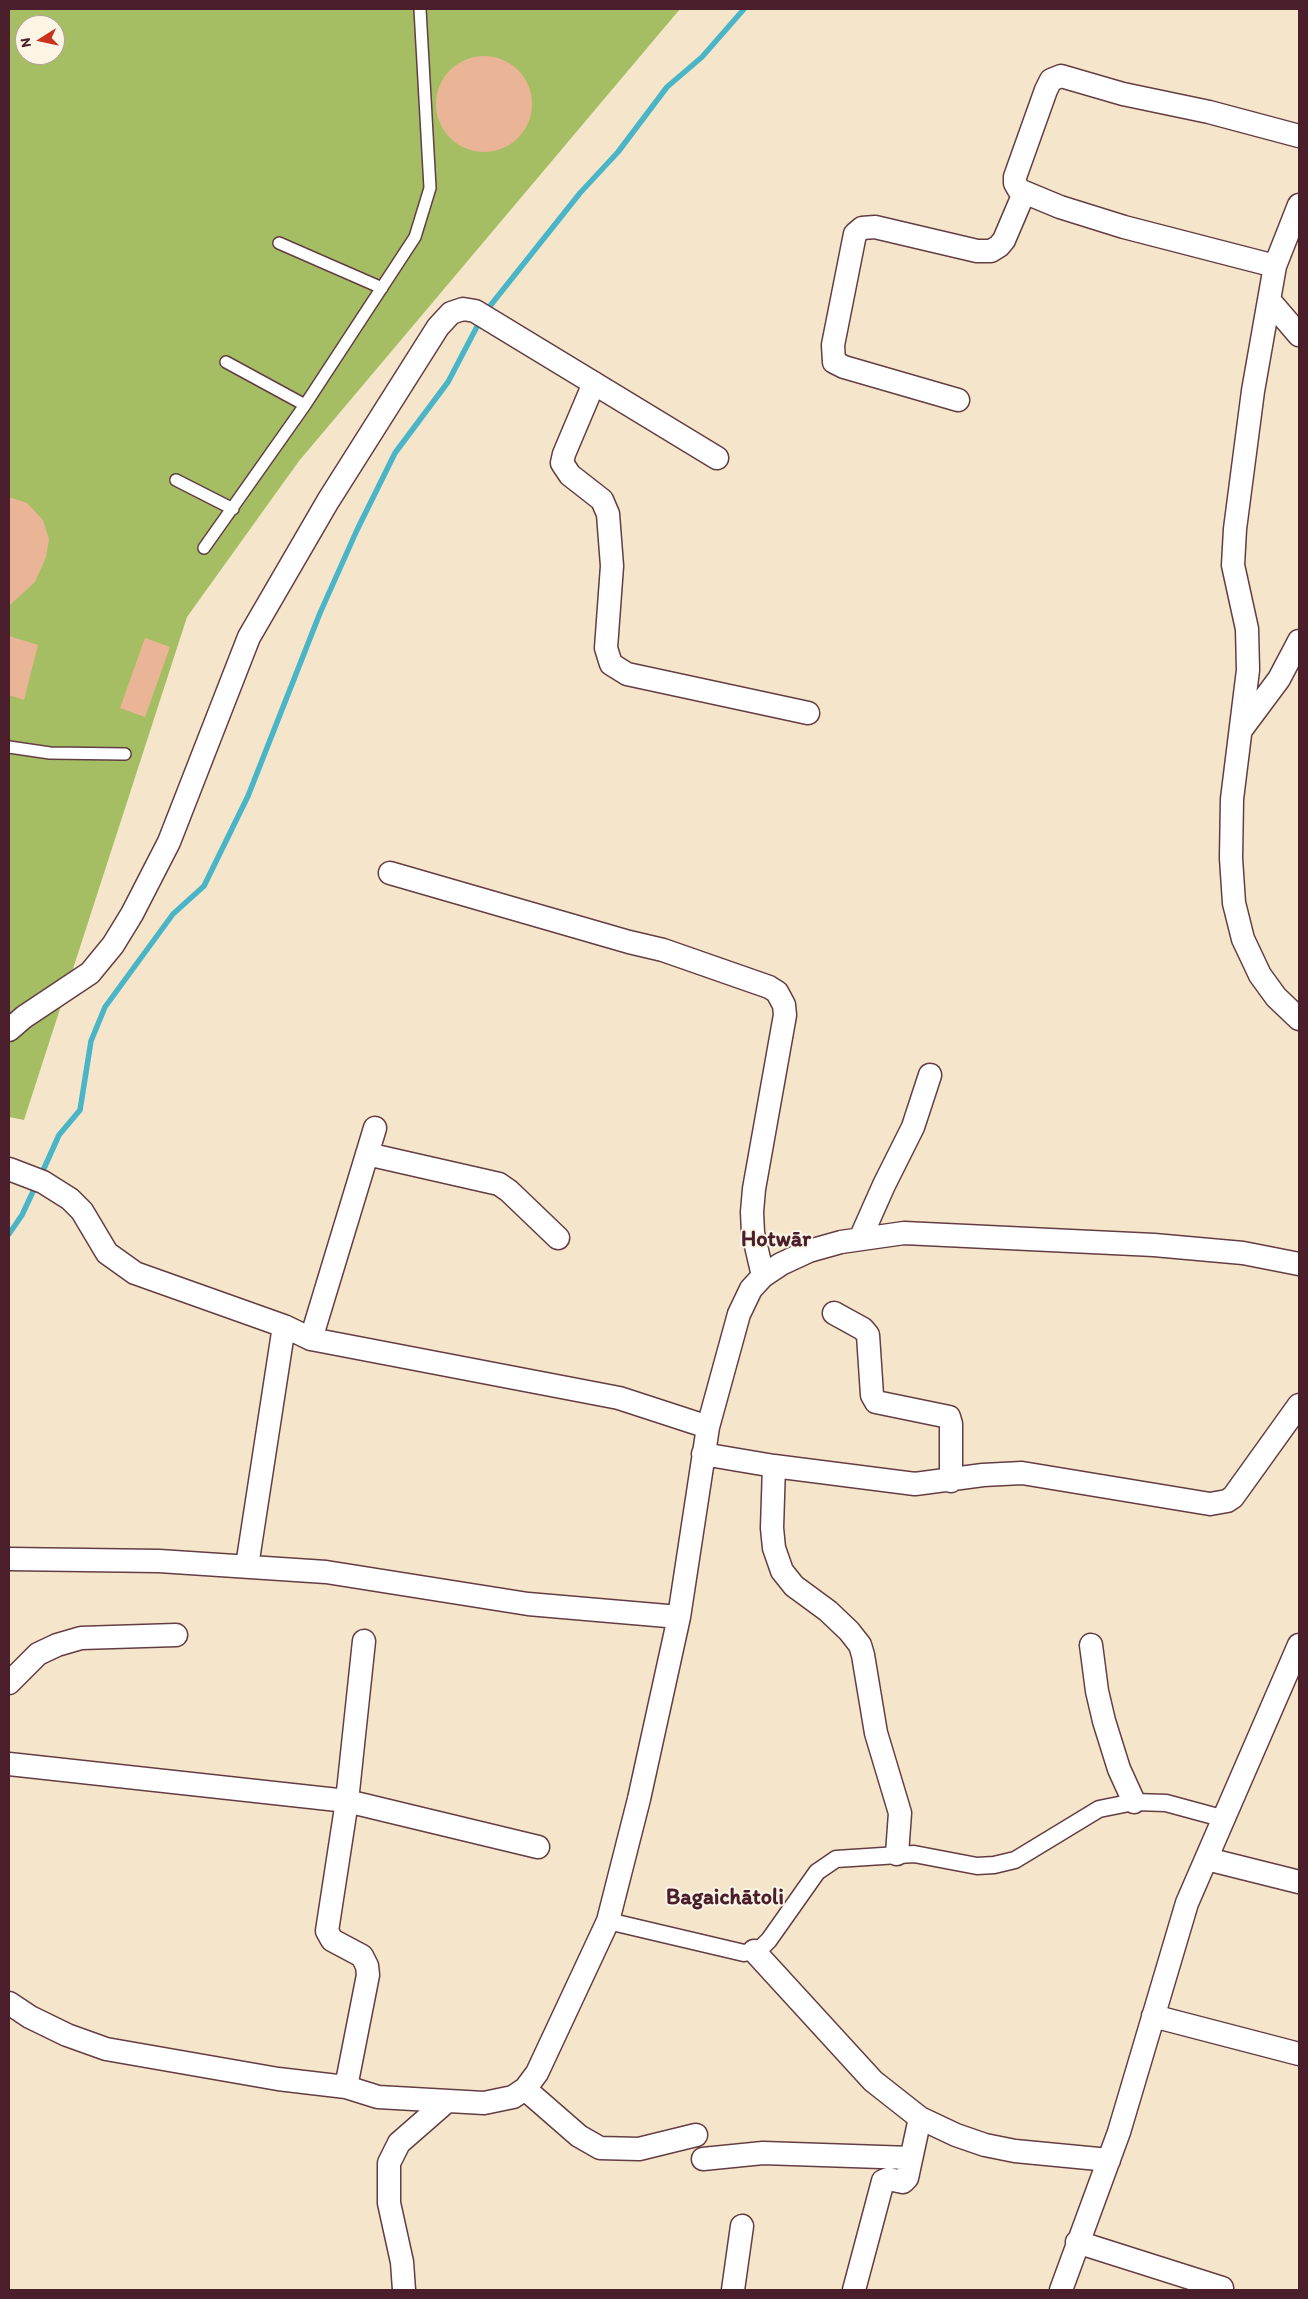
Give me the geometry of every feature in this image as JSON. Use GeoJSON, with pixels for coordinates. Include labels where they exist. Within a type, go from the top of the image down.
{"type":"FeatureCollection","features":[{"type":"Feature","properties":{"kind":"street"},"geometry":{"type":"LineString","coordinates":[[1275,266],[1124,227],[1024,193],[1015,183],[1016,171],[1046,90],[1051,80],[1061,76],[1123,94],[1209,112],[1299,136]]}},
{"type":"Feature","properties":{"kind":"street"},"geometry":{"type":"LineString","coordinates":[[958,400],[844,368],[834,362],[832,358],[833,345],[855,234],[862,228],[875,227],[977,251],[991,251],[1004,240],[1024,193]]}},
{"type":"Feature","properties":{"kind":"street"},"geometry":{"type":"LineString","coordinates":[[1299,204],[1275,266],[1253,391],[1233,549],[1233,565],[1243,606],[1248,645],[1248,670],[1232,799],[1231,858],[1234,903],[1243,939],[1260,975],[1276,997],[1299,1019]]}},
{"type":"Feature","properties":{"kind":"street"},"geometry":{"type":"LineString","coordinates":[[1269,300],[1299,335]]}},
{"type":"Feature","properties":{"kind":"street"},"geometry":{"type":"LineString","coordinates":[[9,1030],[37,1008],[90,973],[112,945],[132,914],[169,842],[249,637],[279,584],[438,327],[445,319],[458,310],[482,315],[717,458]]}},
{"type":"Feature","properties":{"kind":"street"},"geometry":{"type":"LineString","coordinates":[[594,383],[562,462],[570,475],[602,500],[608,514],[612,566],[606,648],[611,664],[627,674],[808,713]]}},
{"type":"Feature","properties":{"kind":"street"},"geometry":{"type":"LineString","coordinates":[[1240,730],[1279,679],[1299,641]]}},
{"type":"Feature","properties":{"kind":"street"},"geometry":{"type":"LineString","coordinates":[[390,873],[610,937],[662,950],[769,987],[777,992],[784,1005],[785,1015],[754,1189],[752,1212],[753,1233],[763,1276]]}},
{"type":"Feature","properties":{"kind":"street"},"geometry":{"type":"LineString","coordinates":[[860,1239],[913,1127],[930,1075]]}},
{"type":"Feature","properties":{"kind":"street"},"geometry":{"type":"LineString","coordinates":[[311,1339],[375,1128]]}},
{"type":"Feature","properties":{"kind":"street"},"geometry":{"type":"LineString","coordinates":[[367,1154],[499,1184],[509,1191],[558,1238]]}},
{"type":"Feature","properties":{"kind":"street"},"geometry":{"type":"LineString","coordinates":[[26,1176],[70,1199],[82,1211],[107,1253],[127,1268],[158,1282],[284,1326],[311,1339],[618,1398],[708,1427]]}},
{"type":"Feature","properties":{"kind":"street"},"geometry":{"type":"LineString","coordinates":[[9,2003],[30,2018],[106,2049],[278,2079],[346,2087],[378,2097],[484,2103],[513,2097],[525,2090],[537,2073],[608,1921],[639,1799],[679,1617],[708,1427],[739,1314],[751,1289],[763,1276],[781,1264],[809,1251],[860,1239],[904,1233],[1154,1245],[1244,1253],[1299,1264]]}},
{"type":"Feature","properties":{"kind":"street"},"geometry":{"type":"LineString","coordinates":[[834,1313],[863,1329],[868,1335],[872,1395],[876,1402],[949,1417],[951,1424],[951,1480]]}},
{"type":"Feature","properties":{"kind":"street"},"geometry":{"type":"LineString","coordinates":[[247,1566],[284,1326]]}},
{"type":"Feature","properties":{"kind":"street"},"geometry":{"type":"LineString","coordinates":[[703,1454],[774,1466],[915,1484],[982,1475],[1022,1473],[1218,1504],[1227,1501],[1239,1489],[1299,1406]]}},
{"type":"Feature","properties":{"kind":"street"},"geometry":{"type":"LineString","coordinates":[[774,1466],[772,1528],[774,1548],[782,1572],[794,1586],[828,1611],[849,1631],[856,1639],[863,1655],[876,1733],[898,1802],[900,1826],[897,1854]]}},
{"type":"Feature","properties":{"kind":"street"},"geometry":{"type":"LineString","coordinates":[[9,1559],[159,1560],[326,1572],[528,1604],[679,1617]]}},
{"type":"Feature","properties":{"kind":"street"},"geometry":{"type":"LineString","coordinates":[[9,1683],[38,1654],[57,1645],[82,1638],[176,1635]]}},
{"type":"Feature","properties":{"kind":"street"},"geometry":{"type":"LineString","coordinates":[[346,2087],[368,1974],[366,1961],[362,1956],[332,1940],[327,1931],[347,1801],[364,1641]]}},
{"type":"Feature","properties":{"kind":"street"},"geometry":{"type":"LineString","coordinates":[[1091,1645],[1097,1691],[1104,1721],[1119,1769],[1134,1802]]}},
{"type":"Feature","properties":{"kind":"street"},"geometry":{"type":"LineString","coordinates":[[1061,2290],[1077,2242],[1109,2160],[1187,1903],[1299,1645]]}},
{"type":"Feature","properties":{"kind":"street"},"geometry":{"type":"LineString","coordinates":[[9,1764],[347,1801],[538,1847]]}},
{"type":"Feature","properties":{"kind":"street"},"geometry":{"type":"LineString","coordinates":[[608,1921],[744,1953],[762,1947],[769,1940],[807,1884],[824,1866],[846,1856],[914,1854],[977,1866],[994,1865],[1015,1860],[1098,1809],[1134,1802],[1166,1804],[1225,1819]]}},
{"type":"Feature","properties":{"kind":"street"},"geometry":{"type":"LineString","coordinates":[[1207,1859],[1299,1882]]}},
{"type":"Feature","properties":{"kind":"street"},"geometry":{"type":"LineString","coordinates":[[754,1951],[874,2081],[920,2118],[956,2135],[985,2145],[1109,2160]]}},
{"type":"Feature","properties":{"kind":"street"},"geometry":{"type":"LineString","coordinates":[[1154,2016],[1299,2054]]}},
{"type":"Feature","properties":{"kind":"street"},"geometry":{"type":"LineString","coordinates":[[525,2090],[579,2136],[600,2148],[639,2149],[696,2135]]}},
{"type":"Feature","properties":{"kind":"street"},"geometry":{"type":"LineString","coordinates":[[404,2290],[402,2262],[389,2203],[389,2163],[399,2143],[446,2102]]}},
{"type":"Feature","properties":{"kind":"street"},"geometry":{"type":"LineString","coordinates":[[854,2290],[884,2180],[905,2181],[920,2118]]}},
{"type":"Feature","properties":{"kind":"street"},"geometry":{"type":"LineString","coordinates":[[703,2159],[763,2153],[911,2158]]}},
{"type":"Feature","properties":{"kind":"street"},"geometry":{"type":"LineString","coordinates":[[733,2290],[742,2226]]}},
{"type":"Feature","properties":{"kind":"street"},"geometry":{"type":"LineString","coordinates":[[1077,2242],[1222,2288]]}},
{"type":"Feature","properties":{"kind":"lane"},"geometry":{"type":"LineString","coordinates":[[204,548],[305,406],[416,237],[430,188],[420,9]]}},
{"type":"Feature","properties":{"kind":"lane"},"geometry":{"type":"LineString","coordinates":[[279,243],[382,288]]}},
{"type":"Feature","properties":{"kind":"lane"},"geometry":{"type":"LineString","coordinates":[[226,362],[305,406]]}},
{"type":"Feature","properties":{"kind":"lane"},"geometry":{"type":"LineString","coordinates":[[176,480],[232,509]]}},
{"type":"Feature","properties":{"kind":"lane"},"geometry":{"type":"LineString","coordinates":[[9,747],[50,753],[125,754]]}},
{"type":"Feature","properties":{"kind":"green space"},"geometry":{"type":"Polygon","coordinates":[[[9,9],[680,9],[299,461],[187,617],[24,1120],[9,1117],[9,9]]]}},
{"type":"Feature","properties":{"kind":"building"},"geometry":{"type":"Polygon","coordinates":[[[484,56],[502,60],[518,70],[528,86],[532,104],[528,122],[518,138],[502,148],[484,152],[466,148],[450,138],[440,122],[436,104],[440,86],[450,70],[466,60],[484,56]]]}},
{"type":"Feature","properties":{"kind":"building"},"geometry":{"type":"Polygon","coordinates":[[[9,497],[27,503],[43,520],[49,539],[46,557],[35,582],[9,606],[9,497]]]}},
{"type":"Feature","properties":{"kind":"building"},"geometry":{"type":"Polygon","coordinates":[[[9,636],[38,645],[24,700],[9,695],[9,636]]]}},
{"type":"Feature","properties":{"kind":"building"},"geometry":{"type":"Polygon","coordinates":[[[145,638],[170,647],[145,717],[120,708],[145,638]]]}},
{"type":"Feature","properties":{"kind":"waterway"},"geometry":{"type":"LineString","coordinates":[[486,311],[580,193],[618,152],[667,87],[702,57],[744,9]]}},
{"type":"Feature","properties":{"kind":"waterway"},"geometry":{"type":"LineString","coordinates":[[41,1175],[59,1135],[80,1110],[91,1041],[105,1007],[173,914],[204,886],[248,796],[320,613],[357,530],[395,453],[448,382],[481,319]]}},
{"type":"Feature","properties":{"kind":"waterway"},"geometry":{"type":"LineString","coordinates":[[9,1234],[22,1215],[37,1183]]}},
{"type":"Feature","properties":{"kind":"district","name":"Hotwār"},"geometry":{"type":"Point","coordinates":[776,1240]}},
{"type":"Feature","properties":{"kind":"district","name":"Bagaichātoli"},"geometry":{"type":"Point","coordinates":[725,1898]}}]}
